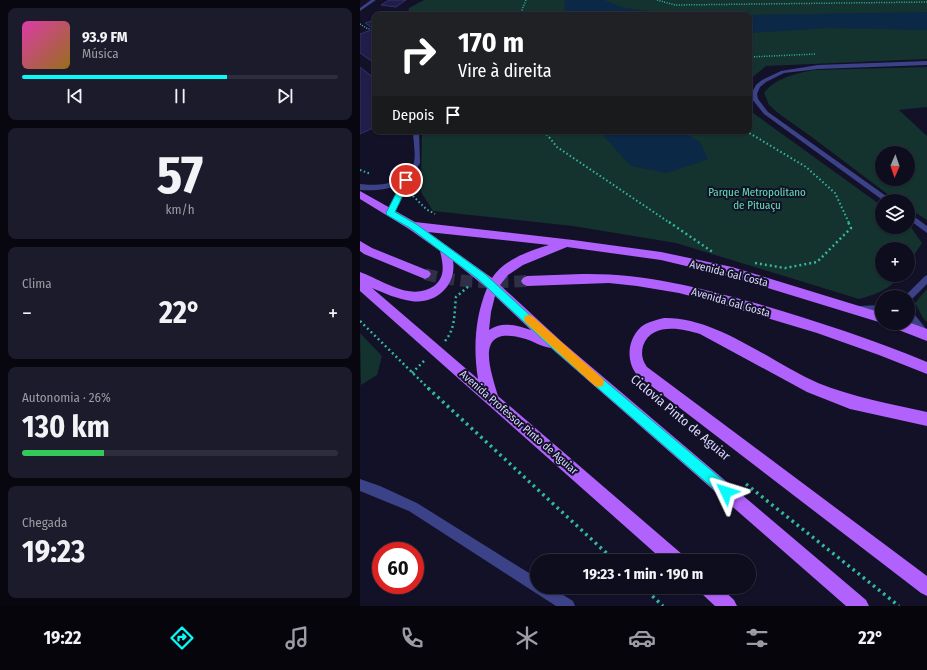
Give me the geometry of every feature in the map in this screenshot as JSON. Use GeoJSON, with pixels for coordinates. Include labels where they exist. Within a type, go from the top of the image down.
{"type":"FeatureCollection","features":[{"type":"Feature","properties":{"kind":"main road"},"geometry":{"type":"LineString","coordinates":[[360,194],[413,226],[482,276],[557,346],[860,606]]}},
{"type":"Feature","properties":{"kind":"main road","name":"Avenida Gal Costa"},"geometry":{"type":"LineString","coordinates":[[413,226],[572,244],[661,256],[712,267],[875,316]]}},
{"type":"Feature","properties":{"kind":"main road"},"geometry":{"type":"LineString","coordinates":[[492,398],[485,379],[482,349],[484,320],[494,286],[499,277],[525,258],[549,249],[572,244]]}},
{"type":"Feature","properties":{"kind":"main road"},"geometry":{"type":"LineString","coordinates":[[360,245],[368,251],[424,274]]}},
{"type":"Feature","properties":{"kind":"main road"},"geometry":{"type":"LineString","coordinates":[[360,277],[409,296],[420,297],[429,295],[438,290],[447,279],[448,264],[445,249]]}},
{"type":"Feature","properties":{"kind":"main road","name":"Avenida Gal Gosta"},"geometry":{"type":"LineString","coordinates":[[527,281],[584,278],[636,281],[690,290],[807,323],[889,352],[927,368]]}},
{"type":"Feature","properties":{"kind":"main road","name":"Avenida Professor Pinto de Aguiar"},"geometry":{"type":"LineString","coordinates":[[360,284],[669,554]]}},
{"type":"Feature","properties":{"kind":"main road"},"geometry":{"type":"LineString","coordinates":[[927,419],[850,402],[812,387],[704,330],[690,325],[675,322],[650,327],[637,342],[636,359],[642,371],[927,587]]}},
{"type":"Feature","properties":{"kind":"main road"},"geometry":{"type":"LineString","coordinates":[[482,349],[486,339],[494,333],[503,330],[524,333],[557,346]]}},
{"type":"Feature","properties":{"kind":"main road"},"geometry":{"type":"LineString","coordinates":[[914,330],[925,334]]}},
{"type":"Feature","properties":{"kind":"main road"},"geometry":{"type":"LineString","coordinates":[[715,594],[728,606]]}},
{"type":"Feature","properties":{"kind":"lane"},"geometry":{"type":"LineString","coordinates":[[360,10],[374,0]]}},
{"type":"Feature","properties":{"kind":"lane"},"geometry":{"type":"LineString","coordinates":[[879,194],[766,113],[755,99],[754,94],[758,86],[764,81],[783,72],[800,69],[864,65],[927,63]]}},
{"type":"Feature","properties":{"kind":"lane"},"geometry":{"type":"LineString","coordinates":[[390,213],[402,188],[417,163],[416,134]]}},
{"type":"Feature","properties":{"kind":"lane"},"geometry":{"type":"LineString","coordinates":[[360,187],[382,187],[398,183],[412,172]]}},
{"type":"Feature","properties":{"kind":"lane"},"geometry":{"type":"LineString","coordinates":[[915,221],[927,230]]}},
{"type":"Feature","properties":{"kind":"lane"},"geometry":{"type":"LineString","coordinates":[[915,290],[927,279]]}},
{"type":"Feature","properties":{"kind":"lane"},"geometry":{"type":"LineString","coordinates":[[859,310],[875,309]]}},
{"type":"Feature","properties":{"kind":"lane"},"geometry":{"type":"LineString","coordinates":[[915,322],[925,334]]}},
{"type":"Feature","properties":{"kind":"lane"},"geometry":{"type":"LineString","coordinates":[[360,485],[380,492],[413,507],[530,582]]}},
{"type":"Feature","properties":{"kind":"lane"},"geometry":{"type":"LineString","coordinates":[[549,594],[568,606]]}},
{"type":"Feature","properties":{"kind":"path"},"geometry":{"type":"LineString","coordinates":[[521,12],[526,0]]}},
{"type":"Feature","properties":{"kind":"path"},"geometry":{"type":"LineString","coordinates":[[657,0],[675,5],[927,2]]}},
{"type":"Feature","properties":{"kind":"path"},"geometry":{"type":"LineString","coordinates":[[360,24],[368,29],[372,28]]}},
{"type":"Feature","properties":{"kind":"path"},"geometry":{"type":"LineString","coordinates":[[546,134],[557,147],[720,257]]}},
{"type":"Feature","properties":{"kind":"path"},"geometry":{"type":"LineString","coordinates":[[749,262],[785,268],[817,262],[851,228],[835,193],[806,167],[751,134]]}},
{"type":"Feature","properties":{"kind":"path"},"geometry":{"type":"LineString","coordinates":[[360,170],[394,184]]}},
{"type":"Feature","properties":{"kind":"path"},"geometry":{"type":"LineString","coordinates":[[402,188],[411,194],[426,210],[437,215]]}},
{"type":"Feature","properties":{"kind":"path"},"geometry":{"type":"LineString","coordinates":[[412,373],[450,336],[454,329],[456,297],[482,276]]}},
{"type":"Feature","properties":{"kind":"path"},"geometry":{"type":"LineString","coordinates":[[360,321],[412,373],[607,554]]}},
{"type":"Feature","properties":{"kind":"path"},"geometry":{"type":"LineString","coordinates":[[743,482],[899,606]]}},
{"type":"Feature","properties":{"kind":"path"},"geometry":{"type":"LineString","coordinates":[[651,594],[664,606]]}},
{"type":"Feature","properties":{"kind":"green space"},"geometry":{"type":"Polygon","coordinates":[[[424,0],[927,0],[927,59],[766,66],[752,78],[752,12],[408,12],[409,8],[424,0]]]}},
{"type":"Feature","properties":{"kind":"green space"},"geometry":{"type":"Polygon","coordinates":[[[927,67],[927,107],[899,110],[927,136],[927,220],[915,212],[915,194],[888,194],[877,186],[915,186],[915,146],[875,146],[875,184],[769,105],[764,93],[769,88],[780,80],[814,70],[927,67]]]}},
{"type":"Feature","properties":{"kind":"green space","name":"Parque Metropolitano de Pituaçu"},"geometry":{"type":"Polygon","coordinates":[[[752,112],[875,201],[875,234],[915,233],[922,243],[915,254],[915,242],[875,242],[875,282],[894,282],[883,290],[875,290],[875,294],[859,299],[676,243],[573,226],[433,211],[421,192],[422,134],[752,134],[752,112]]]}},
{"type":"Feature","properties":{"kind":"green space"},"geometry":{"type":"Polygon","coordinates":[[[927,289],[927,322],[923,318],[915,303],[927,289]]]}},
{"type":"Feature","properties":{"kind":"green space"},"geometry":{"type":"Polygon","coordinates":[[[360,333],[382,356],[377,375],[361,385],[360,333]]]}},
{"type":"Feature","properties":{"kind":"water"},"geometry":{"type":"Polygon","coordinates":[[[565,0],[604,0],[624,8],[657,12],[564,12],[565,0]]]}},
{"type":"Feature","properties":{"kind":"water"},"geometry":{"type":"Polygon","coordinates":[[[927,12],[927,30],[828,28],[752,33],[752,15],[927,12]]]}},
{"type":"Feature","properties":{"kind":"water"},"geometry":{"type":"Polygon","coordinates":[[[602,134],[687,134],[700,142],[708,159],[667,173],[631,166],[602,134]]]}},
{"type":"Feature","properties":{"kind":"building"},"geometry":{"type":"Polygon","coordinates":[[[389,0],[406,0],[396,7],[381,5],[389,0]]]}},
{"type":"Feature","properties":{"kind":"building"},"geometry":{"type":"Polygon","coordinates":[[[372,21],[372,28],[365,23],[372,21]]]}},
{"type":"Feature","properties":{"kind":"building"},"geometry":{"type":"Polygon","coordinates":[[[372,30],[372,61],[360,53],[360,34],[372,30]]]}},
{"type":"Feature","properties":{"kind":"building"},"geometry":{"type":"Polygon","coordinates":[[[360,67],[372,77],[372,128],[360,134],[360,67]]]}},
{"type":"Feature","properties":{"kind":"tunnel"},"geometry":{"type":"LineString","coordinates":[[425,274],[476,282],[527,281]]}},
{"type":"Feature","properties":{"kind":"slow traffic"},"geometry":{"type":"LineString","coordinates":[[528,319],[599,382]]}},
{"type":"Feature","properties":{"kind":"route"},"geometry":{"type":"LineString","coordinates":[[406,180],[390,213],[413,226],[482,276],[557,346],[726,492]]}}]}
